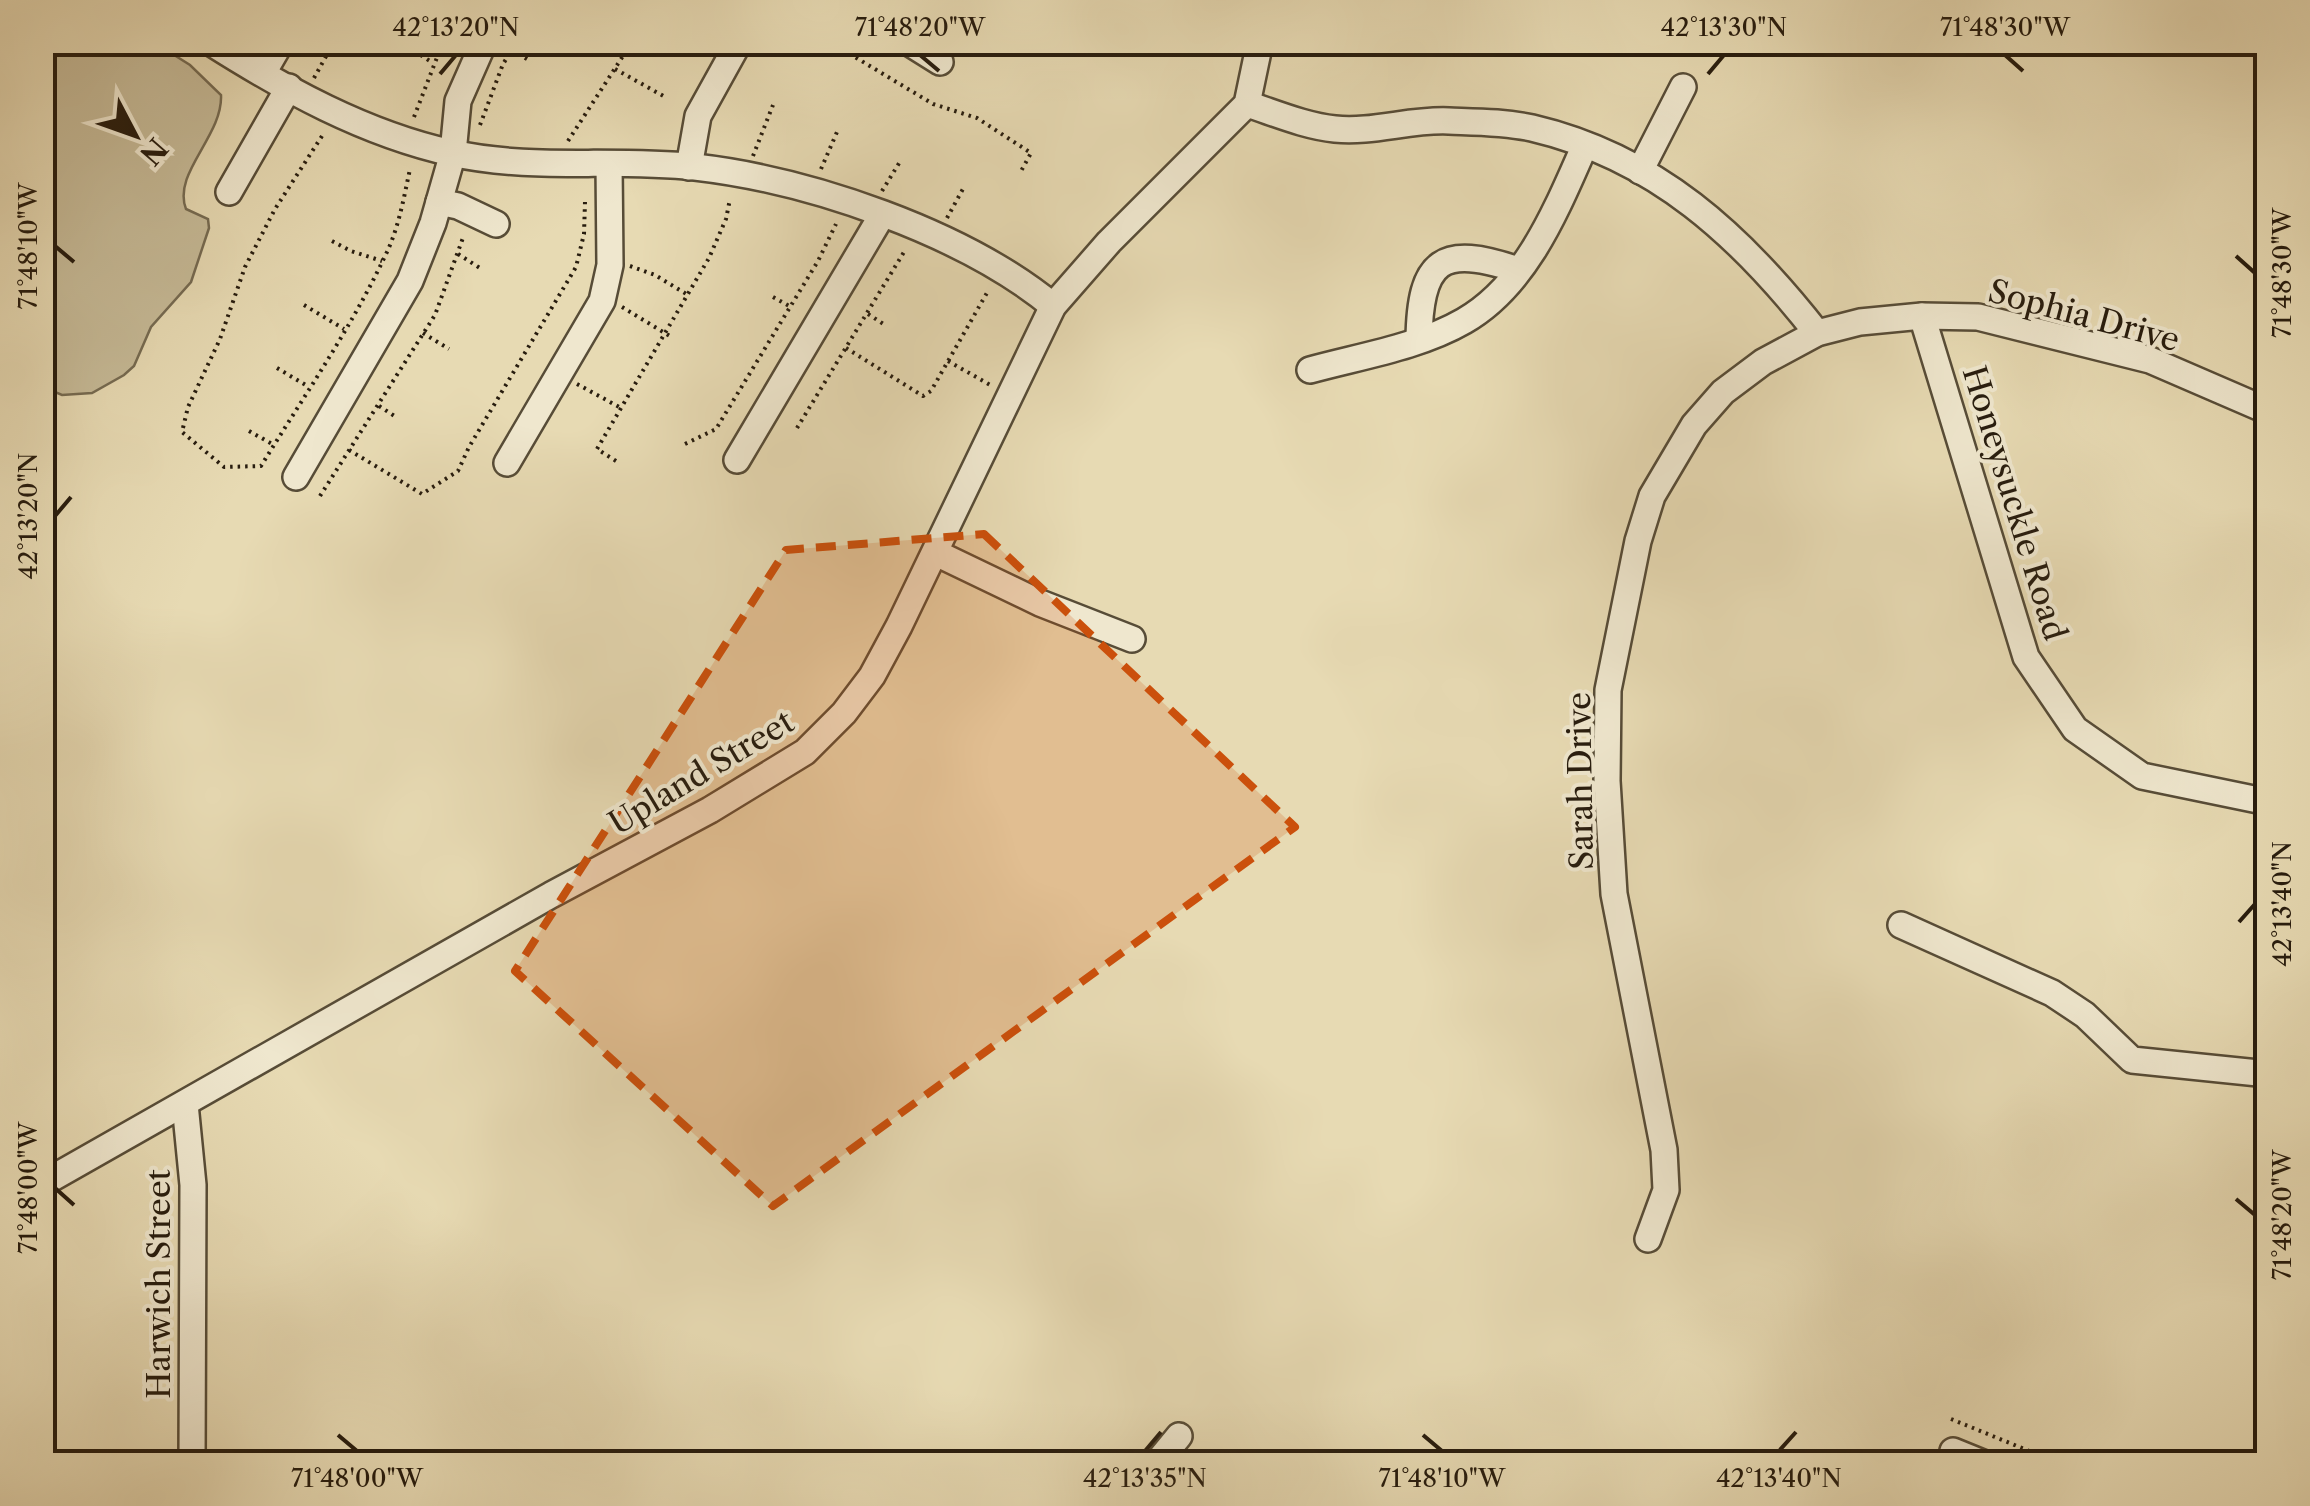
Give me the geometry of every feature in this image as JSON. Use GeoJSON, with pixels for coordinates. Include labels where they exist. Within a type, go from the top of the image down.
{"type":"FeatureCollection","features":[{"type":"Feature","properties":{"kind":"street"},"geometry":{"type":"LineString","coordinates":[[210,42],[263,73],[300,85],[388,136],[453,154],[534,165],[689,167],[771,180],[881,205],[1034,290],[1054,306]]}},
{"type":"Feature","properties":{"kind":"street"},"geometry":{"type":"LineString","coordinates":[[263,73],[281,42]]}},
{"type":"Feature","properties":{"kind":"street"},"geometry":{"type":"LineString","coordinates":[[296,478],[410,281],[453,154],[458,101],[484,42]]}},
{"type":"Feature","properties":{"kind":"street"},"geometry":{"type":"LineString","coordinates":[[689,167],[698,116],[739,42]]}},
{"type":"Feature","properties":{"kind":"street"},"geometry":{"type":"LineString","coordinates":[[908,42],[940,62]]}},
{"type":"Feature","properties":{"kind":"street"},"geometry":{"type":"LineString","coordinates":[[1260,42],[1246,104],[1335,130],[1440,120],[1531,128],[1585,145],[1640,171],[1682,194],[1729,232],[1776,281],[1817,333]]}},
{"type":"Feature","properties":{"kind":"street"},"geometry":{"type":"LineString","coordinates":[[229,192],[300,85]]}},
{"type":"Feature","properties":{"kind":"street"},"geometry":{"type":"LineString","coordinates":[[1640,171],[1683,87]]}},
{"type":"Feature","properties":{"kind":"street","name":"Upland Street"},"geometry":{"type":"LineString","coordinates":[[42,1184],[551,895],[710,810],[805,752],[844,714],[872,676],[936,553],[1054,306],[1109,242],[1246,104]]}},
{"type":"Feature","properties":{"kind":"street"},"geometry":{"type":"LineString","coordinates":[[1310,370],[1418,340],[1467,320],[1504,288],[1518,270],[1556,212],[1585,145]]}},
{"type":"Feature","properties":{"kind":"street"},"geometry":{"type":"LineString","coordinates":[[507,463],[602,301],[610,262],[608,164]]}},
{"type":"Feature","properties":{"kind":"street"},"geometry":{"type":"LineString","coordinates":[[439,202],[496,224]]}},
{"type":"Feature","properties":{"kind":"street"},"geometry":{"type":"LineString","coordinates":[[737,460],[881,205]]}},
{"type":"Feature","properties":{"kind":"street"},"geometry":{"type":"LineString","coordinates":[[1418,340],[1422,290],[1437,268],[1448,260],[1475,258],[1518,270]]}},
{"type":"Feature","properties":{"kind":"street","name":"Sophia Drive"},"geometry":{"type":"LineString","coordinates":[[1817,333],[1860,322],[1922,316],[1978,317],[2150,360],[2268,411]]}},
{"type":"Feature","properties":{"kind":"street","name":"Honeysuckle Road"},"geometry":{"type":"LineString","coordinates":[[1922,316],[2026,657],[2076,729],[2142,776],[2268,802]]}},
{"type":"Feature","properties":{"kind":"street","name":"Sarah Drive"},"geometry":{"type":"LineString","coordinates":[[1648,1239],[1666,1190],[1664,1150],[1614,894],[1607,781],[1608,690],[1638,542],[1652,496],[1671,461],[1694,425],[1723,392],[1763,362],[1817,333]]}},
{"type":"Feature","properties":{"kind":"street"},"geometry":{"type":"LineString","coordinates":[[936,553],[1040,604],[1132,639]]}},
{"type":"Feature","properties":{"kind":"street"},"geometry":{"type":"LineString","coordinates":[[1901,924],[2052,993],[2086,1015],[2132,1060],[2268,1074]]}},
{"type":"Feature","properties":{"kind":"street","name":"Harwich Street"},"geometry":{"type":"LineString","coordinates":[[185,1104],[193,1185],[192,1464]]}},
{"type":"Feature","properties":{"kind":"street"},"geometry":{"type":"LineString","coordinates":[[1156,1464],[1179,1436]]}},
{"type":"Feature","properties":{"kind":"street"},"geometry":{"type":"LineString","coordinates":[[1953,1451],[1985,1464]]}},
{"type":"Feature","properties":{"kind":"path"},"geometry":{"type":"LineString","coordinates":[[300,85],[334,42]]}},
{"type":"Feature","properties":{"kind":"path"},"geometry":{"type":"LineString","coordinates":[[411,126],[443,42]]}},
{"type":"Feature","properties":{"kind":"path"},"geometry":{"type":"LineString","coordinates":[[480,126],[516,42]]}},
{"type":"Feature","properties":{"kind":"path"},"geometry":{"type":"LineString","coordinates":[[562,149],[632,42]]}},
{"type":"Feature","properties":{"kind":"path"},"geometry":{"type":"LineString","coordinates":[[805,54],[813,42]]}},
{"type":"Feature","properties":{"kind":"path"},"geometry":{"type":"LineString","coordinates":[[830,42],[934,104],[977,118],[1031,153],[1020,172]]}},
{"type":"Feature","properties":{"kind":"path"},"geometry":{"type":"LineString","coordinates":[[408,47],[434,64]]}},
{"type":"Feature","properties":{"kind":"path"},"geometry":{"type":"LineString","coordinates":[[512,50],[528,59]]}},
{"type":"Feature","properties":{"kind":"path"},"geometry":{"type":"LineString","coordinates":[[614,69],[668,98]]}},
{"type":"Feature","properties":{"kind":"path"},"geometry":{"type":"LineString","coordinates":[[751,161],[773,105]]}},
{"type":"Feature","properties":{"kind":"path"},"geometry":{"type":"LineString","coordinates":[[818,177],[837,132]]}},
{"type":"Feature","properties":{"kind":"path"},"geometry":{"type":"LineString","coordinates":[[322,136],[275,209],[245,267],[220,340],[188,407],[182,432],[224,467],[261,466],[382,261],[399,220],[410,169]]}},
{"type":"Feature","properties":{"kind":"path"},"geometry":{"type":"LineString","coordinates":[[881,205],[901,160]]}},
{"type":"Feature","properties":{"kind":"path"},"geometry":{"type":"LineString","coordinates":[[944,223],[964,187]]}},
{"type":"Feature","properties":{"kind":"path"},"geometry":{"type":"LineString","coordinates":[[349,450],[422,494],[458,472],[576,267],[584,234],[585,190]]}},
{"type":"Feature","properties":{"kind":"path"},"geometry":{"type":"LineString","coordinates":[[616,462],[597,449],[715,245],[730,199]]}},
{"type":"Feature","properties":{"kind":"path"},"geometry":{"type":"LineString","coordinates":[[320,496],[434,315],[458,254],[467,225],[467,210]]}},
{"type":"Feature","properties":{"kind":"path"},"geometry":{"type":"LineString","coordinates":[[684,444],[716,429],[791,308],[836,224]]}},
{"type":"Feature","properties":{"kind":"path"},"geometry":{"type":"LineString","coordinates":[[332,241],[382,261]]}},
{"type":"Feature","properties":{"kind":"path"},"geometry":{"type":"LineString","coordinates":[[797,428],[904,252]]}},
{"type":"Feature","properties":{"kind":"path"},"geometry":{"type":"LineString","coordinates":[[458,254],[483,270]]}},
{"type":"Feature","properties":{"kind":"path"},"geometry":{"type":"LineString","coordinates":[[610,262],[655,274],[688,295]]}},
{"type":"Feature","properties":{"kind":"path"},"geometry":{"type":"LineString","coordinates":[[846,348],[922,396],[931,391],[988,291]]}},
{"type":"Feature","properties":{"kind":"path"},"geometry":{"type":"LineString","coordinates":[[773,297],[791,308]]}},
{"type":"Feature","properties":{"kind":"path"},"geometry":{"type":"LineString","coordinates":[[602,301],[624,307],[673,338]]}},
{"type":"Feature","properties":{"kind":"path"},"geometry":{"type":"LineString","coordinates":[[304,305],[344,329]]}},
{"type":"Feature","properties":{"kind":"path"},"geometry":{"type":"LineString","coordinates":[[867,313],[885,324]]}},
{"type":"Feature","properties":{"kind":"path"},"geometry":{"type":"LineString","coordinates":[[423,333],[448,349]]}},
{"type":"Feature","properties":{"kind":"path"},"geometry":{"type":"LineString","coordinates":[[948,362],[1009,396]]}},
{"type":"Feature","properties":{"kind":"path"},"geometry":{"type":"LineString","coordinates":[[277,368],[309,388]]}},
{"type":"Feature","properties":{"kind":"path"},"geometry":{"type":"LineString","coordinates":[[559,374],[621,408]]}},
{"type":"Feature","properties":{"kind":"path"},"geometry":{"type":"LineString","coordinates":[[377,406],[396,418]]}},
{"type":"Feature","properties":{"kind":"path"},"geometry":{"type":"LineString","coordinates":[[250,431],[274,445]]}},
{"type":"Feature","properties":{"kind":"path"},"geometry":{"type":"LineString","coordinates":[[1951,1419],[2062,1464]]}},
{"type":"Feature","properties":{"kind":"highlighted area"},"geometry":{"type":"Polygon","coordinates":[[[984,534],[1295,827],[773,1206],[515,971],[786,550],[984,534]]]}},
{"type":"Feature","properties":{"kind":"shaded area"},"geometry":{"type":"Polygon","coordinates":[[[43,42],[155,43],[190,65],[221,95],[214,125],[186,182],[186,209],[208,219],[209,228],[191,282],[151,327],[134,366],[92,393],[62,395],[43,387],[43,42]]]}}]}
